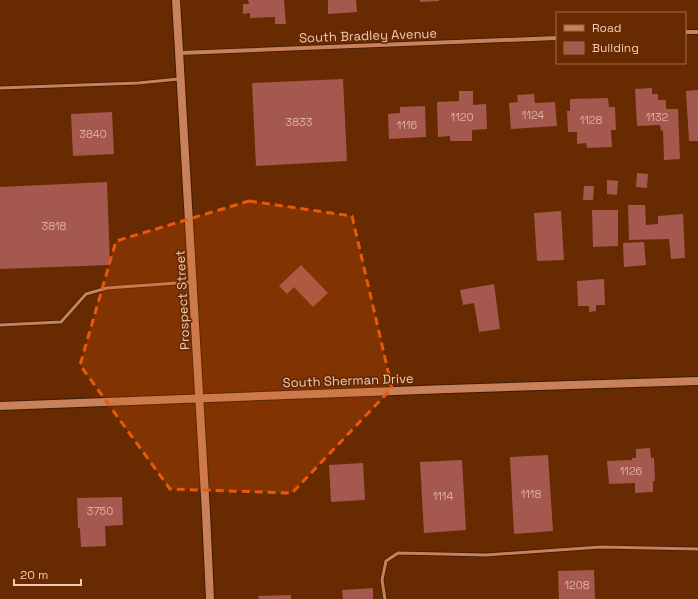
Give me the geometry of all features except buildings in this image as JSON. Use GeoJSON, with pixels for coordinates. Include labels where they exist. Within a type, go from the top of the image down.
{"type":"FeatureCollection","features":[{"type":"Feature","properties":{"kind":"main road","name":"Prospect Street"},"geometry":{"type":"LineString","coordinates":[[176,0],[210,599]]}},
{"type":"Feature","properties":{"kind":"main road","name":"South Sherman Drive"},"geometry":{"type":"LineString","coordinates":[[0,406],[698,381]]}},
{"type":"Feature","properties":{"kind":"street"},"geometry":{"type":"LineString","coordinates":[[686,32],[698,32]]}},
{"type":"Feature","properties":{"kind":"street","name":"South Bradley Avenue"},"geometry":{"type":"LineString","coordinates":[[180,53],[556,38]]}},
{"type":"Feature","properties":{"kind":"lane"},"geometry":{"type":"LineString","coordinates":[[0,88],[138,83],[181,79]]}},
{"type":"Feature","properties":{"kind":"lane"},"geometry":{"type":"LineString","coordinates":[[0,325],[61,322],[86,294],[107,288],[193,282]]}},
{"type":"Feature","properties":{"kind":"lane"},"geometry":{"type":"LineString","coordinates":[[385,599],[382,580],[386,561],[398,553],[486,555],[601,547],[698,549]]}},
{"type":"Feature","properties":{"kind":"highlighted area"},"geometry":{"type":"Polygon","coordinates":[[[249,201],[352,216],[392,388],[292,493],[170,489],[80,365],[116,241],[249,201]]]}}]}
